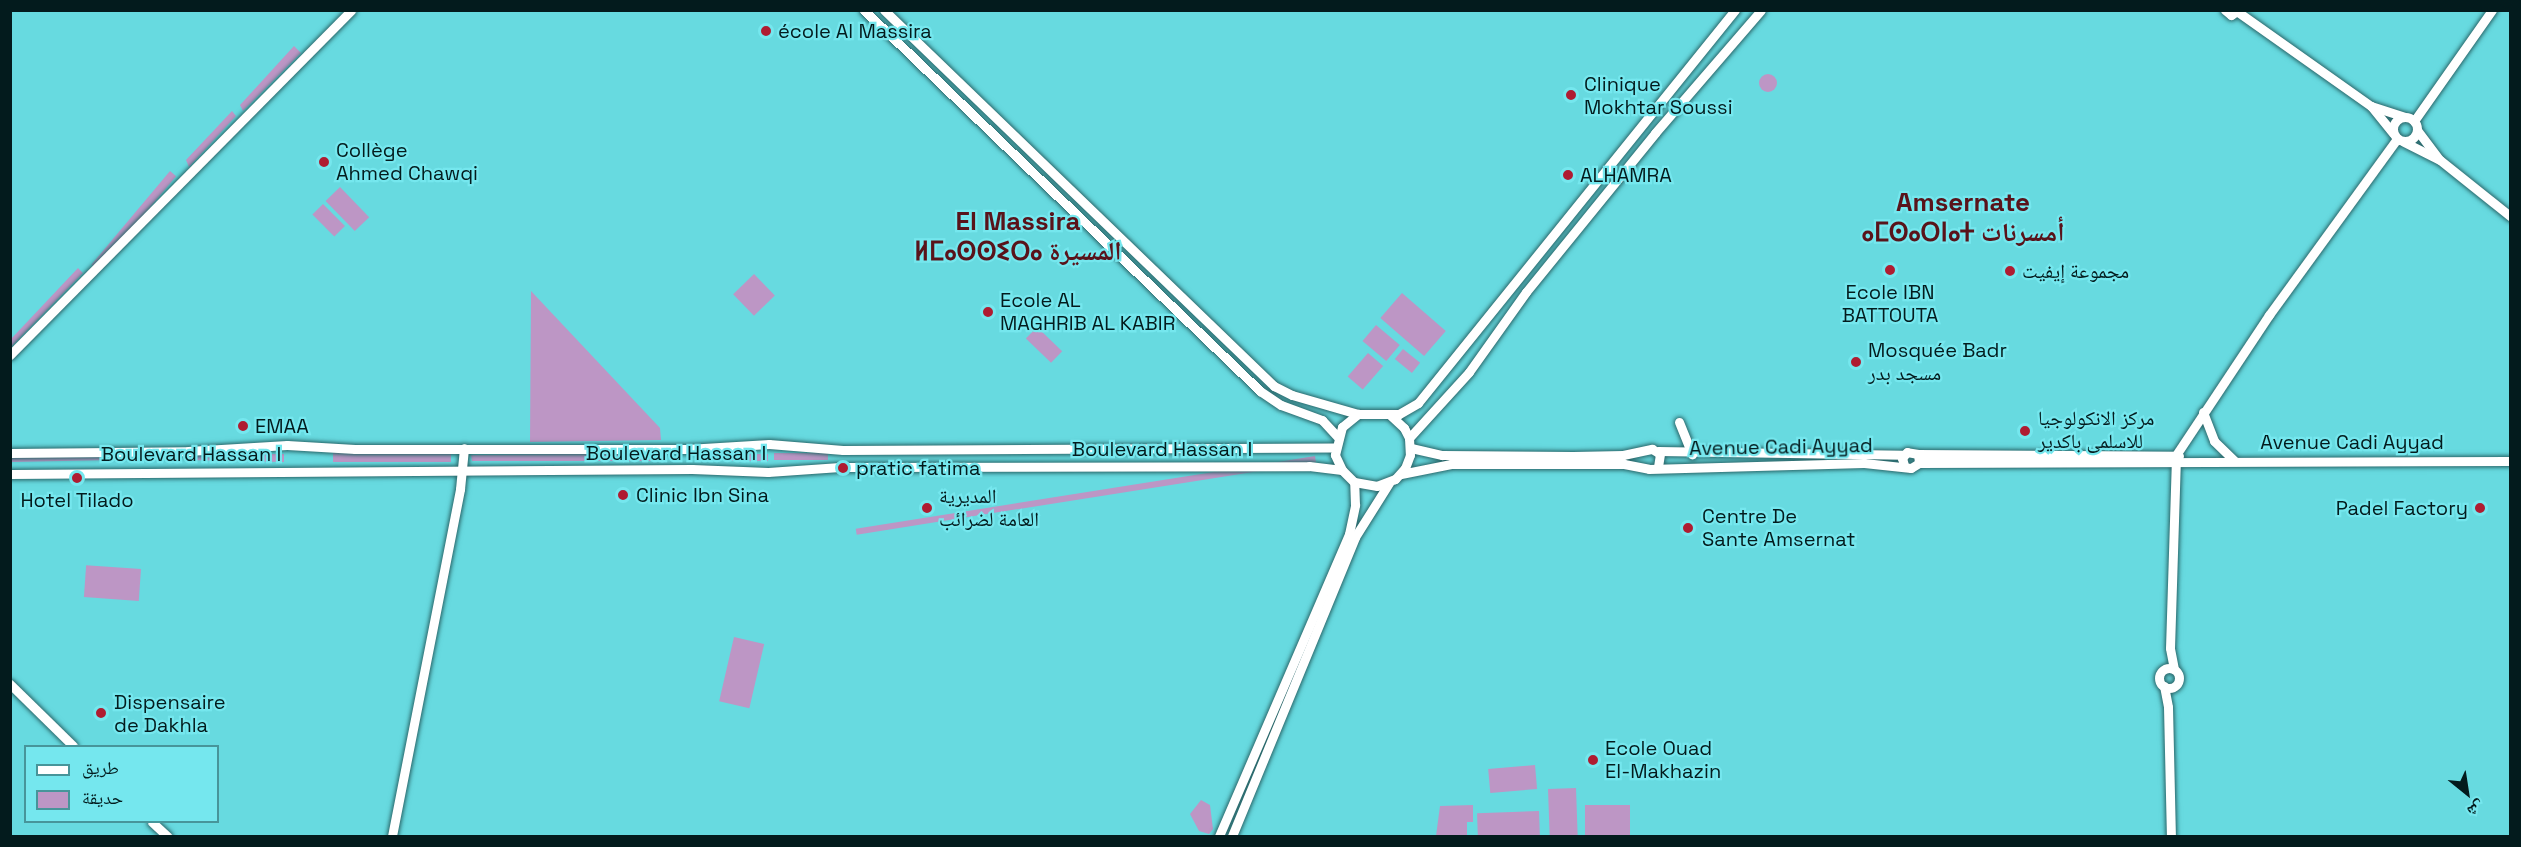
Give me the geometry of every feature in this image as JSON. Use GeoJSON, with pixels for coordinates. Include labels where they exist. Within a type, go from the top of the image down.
{"type":"FeatureCollection","features":[{"type":"Feature","properties":{"kind":"main road"},"geometry":{"type":"LineString","coordinates":[[10,355],[351,10]]}},
{"type":"Feature","properties":{"kind":"main road"},"geometry":{"type":"LineString","coordinates":[[864,10],[1260,391],[1281,405],[1322,420],[1337,436]]}},
{"type":"Feature","properties":{"kind":"main road"},"geometry":{"type":"LineString","coordinates":[[884,10],[1274,386],[1292,395],[1358,414],[1406,412],[1418,403],[1736,10]]}},
{"type":"Feature","properties":{"kind":"main road"},"geometry":{"type":"LineString","coordinates":[[1401,474],[1410,443],[1469,372],[1526,292],[1655,133],[1761,10]]}},
{"type":"Feature","properties":{"kind":"main road"},"geometry":{"type":"LineString","coordinates":[[2225,10],[2230,15],[2239,11],[2371,106],[2398,138],[2440,160],[2511,216]]}},
{"type":"Feature","properties":{"kind":"main road"},"geometry":{"type":"LineString","coordinates":[[2398,138],[2414,138],[2416,125],[2492,10]]}},
{"type":"Feature","properties":{"kind":"main road"},"geometry":{"type":"LineString","coordinates":[[2371,106],[2404,117],[2416,125],[2440,160]]}},
{"type":"Feature","properties":{"kind":"main road"},"geometry":{"type":"LineString","coordinates":[[2398,138],[2394,123],[2404,117]]}},
{"type":"Feature","properties":{"kind":"main road"},"geometry":{"type":"LineString","coordinates":[[2168,707],[2179,677],[2174,669],[2170,648],[2175,459],[2202,412],[2398,138]]}},
{"type":"Feature","properties":{"kind":"main road"},"geometry":{"type":"LineString","coordinates":[[2202,412],[2214,441],[2234,460]]}},
{"type":"Feature","properties":{"kind":"main road"},"geometry":{"type":"LineString","coordinates":[[1358,414],[1337,436],[1335,447],[1342,470],[1354,482],[1377,486],[1389,483]]}},
{"type":"Feature","properties":{"kind":"main road"},"geometry":{"type":"LineString","coordinates":[[1232,837],[1355,537],[1389,483],[1401,474],[1450,464],[1643,466],[1643,452],[1616,456],[1443,455],[1410,443],[1404,428],[1389,414]]}},
{"type":"Feature","properties":{"kind":"main road"},"geometry":{"type":"LineString","coordinates":[[1679,422],[1692,454]]}},
{"type":"Feature","properties":{"kind":"main road","name":"Boulevard Hassan I"},"geometry":{"type":"LineString","coordinates":[[10,453],[188,452],[287,445],[687,449],[748,444],[843,450],[1335,447]]}},
{"type":"Feature","properties":{"kind":"main road"},"geometry":{"type":"LineString","coordinates":[[392,837],[462,470],[464,448]]}},
{"type":"Feature","properties":{"kind":"main road","name":"Avenue Cadi Ayyad"},"geometry":{"type":"LineString","coordinates":[[1643,452],[1652,449],[1658,452],[1692,454],[1904,460]]}},
{"type":"Feature","properties":{"kind":"main road"},"geometry":{"type":"LineString","coordinates":[[1910,451],[1919,459],[1911,468],[1904,460],[1910,451]]}},
{"type":"Feature","properties":{"kind":"main road"},"geometry":{"type":"LineString","coordinates":[[1658,452],[1658,466]]}},
{"type":"Feature","properties":{"kind":"main road","name":"Avenue Cadi Ayyad"},"geometry":{"type":"LineString","coordinates":[[1919,459],[2511,461]]}},
{"type":"Feature","properties":{"kind":"main road","name":"Avenue Cadi Ayyad"},"geometry":{"type":"LineString","coordinates":[[1643,466],[1904,460]]}},
{"type":"Feature","properties":{"kind":"main road","name":"Boulevard Hassan I"},"geometry":{"type":"LineString","coordinates":[[10,474],[159,470],[328,476],[462,470],[692,469],[768,472],[840,467],[1309,466],[1342,470]]}},
{"type":"Feature","properties":{"kind":"main road"},"geometry":{"type":"LineString","coordinates":[[1219,837],[1348,534],[1355,505],[1354,482]]}},
{"type":"Feature","properties":{"kind":"main road"},"geometry":{"type":"LineString","coordinates":[[2170,648],[2163,669],[2158,676],[2164,686],[2168,707],[2170,837]]}},
{"type":"Feature","properties":{"kind":"main road"},"geometry":{"type":"LineString","coordinates":[[2163,669],[2174,669]]}},
{"type":"Feature","properties":{"kind":"main road"},"geometry":{"type":"LineString","coordinates":[[10,684],[71,745]]}},
{"type":"Feature","properties":{"kind":"main road"},"geometry":{"type":"LineString","coordinates":[[2164,686],[2175,685]]}},
{"type":"Feature","properties":{"kind":"main road"},"geometry":{"type":"LineString","coordinates":[[153,823],[167,837]]}},
{"type":"Feature","properties":{"kind":"green space"},"geometry":{"type":"Polygon","coordinates":[[[294,46],[301,53],[243,111],[240,105],[294,46]]]}},
{"type":"Feature","properties":{"kind":"green space"},"geometry":{"type":"Polygon","coordinates":[[[1764,74],[1772,74],[1777,79],[1775,90],[1764,92],[1759,87],[1759,79],[1764,74]]]}},
{"type":"Feature","properties":{"kind":"green space"},"geometry":{"type":"Polygon","coordinates":[[[232,111],[236,116],[189,167],[186,160],[232,111]]]}},
{"type":"Feature","properties":{"kind":"green space"},"geometry":{"type":"Polygon","coordinates":[[[170,171],[176,176],[98,270],[92,264],[170,171]]]}},
{"type":"Feature","properties":{"kind":"green space"},"geometry":{"type":"Polygon","coordinates":[[[340,187],[369,217],[355,231],[326,201],[340,187]]]}},
{"type":"Feature","properties":{"kind":"green space"},"geometry":{"type":"Polygon","coordinates":[[[323,204],[345,226],[334,237],[312,215],[323,204]]]}},
{"type":"Feature","properties":{"kind":"green space"},"geometry":{"type":"Polygon","coordinates":[[[78,268],[83,273],[11,347],[11,339],[78,268]]]}},
{"type":"Feature","properties":{"kind":"green space"},"geometry":{"type":"Polygon","coordinates":[[[754,274],[775,296],[754,316],[733,294],[754,274]]]}},
{"type":"Feature","properties":{"kind":"green space"},"geometry":{"type":"Polygon","coordinates":[[[531,291],[660,428],[661,440],[530,442],[531,291]]]}},
{"type":"Feature","properties":{"kind":"green space"},"geometry":{"type":"Polygon","coordinates":[[[1402,293],[1446,331],[1424,356],[1380,318],[1402,293]]]}},
{"type":"Feature","properties":{"kind":"green space"},"geometry":{"type":"Polygon","coordinates":[[[1376,325],[1400,345],[1386,361],[1363,341],[1376,325]]]}},
{"type":"Feature","properties":{"kind":"green space"},"geometry":{"type":"Polygon","coordinates":[[[1037,327],[1062,351],[1051,363],[1026,339],[1037,327]]]}},
{"type":"Feature","properties":{"kind":"green space"},"geometry":{"type":"Polygon","coordinates":[[[1403,349],[1420,363],[1412,373],[1395,359],[1403,349]]]}},
{"type":"Feature","properties":{"kind":"green space"},"geometry":{"type":"Polygon","coordinates":[[[1368,353],[1383,366],[1363,390],[1348,376],[1368,353]]]}},
{"type":"Feature","properties":{"kind":"green space"},"geometry":{"type":"Polygon","coordinates":[[[163,453],[163,459],[11,462],[10,454],[163,453]]]}},
{"type":"Feature","properties":{"kind":"green space"},"geometry":{"type":"Polygon","coordinates":[[[333,453],[451,453],[451,462],[333,462],[333,453]]]}},
{"type":"Feature","properties":{"kind":"green space"},"geometry":{"type":"Polygon","coordinates":[[[664,453],[663,461],[472,461],[471,455],[664,453]]]}},
{"type":"Feature","properties":{"kind":"green space"},"geometry":{"type":"Polygon","coordinates":[[[774,453],[828,453],[828,460],[774,460],[774,453]]]}},
{"type":"Feature","properties":{"kind":"green space"},"geometry":{"type":"Polygon","coordinates":[[[186,454],[284,454],[284,462],[186,460],[186,454]]]}},
{"type":"Feature","properties":{"kind":"green space"},"geometry":{"type":"Polygon","coordinates":[[[729,454],[768,454],[768,461],[729,461],[729,454]]]}},
{"type":"Feature","properties":{"kind":"green space"},"geometry":{"type":"Polygon","coordinates":[[[1315,456],[1316,462],[857,535],[856,529],[1315,456]]]}},
{"type":"Feature","properties":{"kind":"green space"},"geometry":{"type":"Polygon","coordinates":[[[86,565],[141,569],[139,601],[84,597],[86,565]]]}},
{"type":"Feature","properties":{"kind":"green space"},"geometry":{"type":"Polygon","coordinates":[[[734,637],[764,644],[749,708],[719,701],[734,637]]]}},
{"type":"Feature","properties":{"kind":"green space"},"geometry":{"type":"Polygon","coordinates":[[[1535,765],[1537,789],[1490,793],[1488,769],[1535,765]]]}},
{"type":"Feature","properties":{"kind":"green space"},"geometry":{"type":"Polygon","coordinates":[[[1576,788],[1578,836],[1550,836],[1548,789],[1576,788]]]}},
{"type":"Feature","properties":{"kind":"green space"},"geometry":{"type":"Polygon","coordinates":[[[1201,800],[1210,805],[1213,829],[1209,834],[1199,831],[1190,814],[1201,800]]]}},
{"type":"Feature","properties":{"kind":"green space"},"geometry":{"type":"Polygon","coordinates":[[[1473,805],[1473,822],[1467,822],[1467,836],[1436,836],[1440,806],[1473,805]]]}},
{"type":"Feature","properties":{"kind":"green space"},"geometry":{"type":"Polygon","coordinates":[[[1585,805],[1630,805],[1630,836],[1585,836],[1585,805]]]}},
{"type":"Feature","properties":{"kind":"green space"},"geometry":{"type":"Polygon","coordinates":[[[1539,811],[1540,836],[1478,836],[1477,813],[1539,811]]]}},
{"type":"Feature","properties":{"kind":"place","name":"école Al Massira"},"geometry":{"type":"Point","coordinates":[766,31]}},
{"type":"Feature","properties":{"kind":"place","name":"Clinique Mokhtar Soussi"},"geometry":{"type":"Point","coordinates":[1571,95]}},
{"type":"Feature","properties":{"kind":"place","name":"Collège Ahmed Chawqi"},"geometry":{"type":"Point","coordinates":[324,162]}},
{"type":"Feature","properties":{"kind":"place","name":"ALHAMRA"},"geometry":{"type":"Point","coordinates":[1568,175]}},
{"type":"Feature","properties":{"kind":"place","name":"Ecole IBN BATTOUTA"},"geometry":{"type":"Point","coordinates":[1890,270]}},
{"type":"Feature","properties":{"kind":"place","name":"مجموعة إيفيت"},"geometry":{"type":"Point","coordinates":[2010,271]}},
{"type":"Feature","properties":{"kind":"place","name":"Ecole AL MAGHRIB AL KABIR"},"geometry":{"type":"Point","coordinates":[988,312]}},
{"type":"Feature","properties":{"kind":"place","name":"Mosquée Badr مسجد بدر"},"geometry":{"type":"Point","coordinates":[1856,362]}},
{"type":"Feature","properties":{"kind":"place","name":"EMAA"},"geometry":{"type":"Point","coordinates":[243,426]}},
{"type":"Feature","properties":{"kind":"place","name":"مركز الانكولوجيا للاسلمى باكدير"},"geometry":{"type":"Point","coordinates":[2025,431]}},
{"type":"Feature","properties":{"kind":"place","name":"pratic fatima"},"geometry":{"type":"Point","coordinates":[843,468]}},
{"type":"Feature","properties":{"kind":"place","name":"Hotel Tilado"},"geometry":{"type":"Point","coordinates":[77,478]}},
{"type":"Feature","properties":{"kind":"place","name":"Clinic Ibn Sina"},"geometry":{"type":"Point","coordinates":[623,495]}},
{"type":"Feature","properties":{"kind":"place","name":"المديرية العامة لضرائب"},"geometry":{"type":"Point","coordinates":[927,508]}},
{"type":"Feature","properties":{"kind":"place","name":"Padel Factory"},"geometry":{"type":"Point","coordinates":[2480,508]}},
{"type":"Feature","properties":{"kind":"place","name":"Centre De Sante Amsernat"},"geometry":{"type":"Point","coordinates":[1688,528]}},
{"type":"Feature","properties":{"kind":"place","name":"Dispensaire de Dakhla"},"geometry":{"type":"Point","coordinates":[101,713]}},
{"type":"Feature","properties":{"kind":"place","name":"Ecole Ouad El-Makhazin"},"geometry":{"type":"Point","coordinates":[1593,760]}},
{"type":"Feature","properties":{"kind":"district","name":"Amsernate ⴰⵎⵙⴰⵔⵏⴰⵜ أمسرنات"},"geometry":{"type":"Point","coordinates":[1963,218]}},
{"type":"Feature","properties":{"kind":"district","name":"El Massira ⵍⵎⴰⵙⵙⵉⵔⴰ المسيرة"},"geometry":{"type":"Point","coordinates":[1018,237]}}]}
